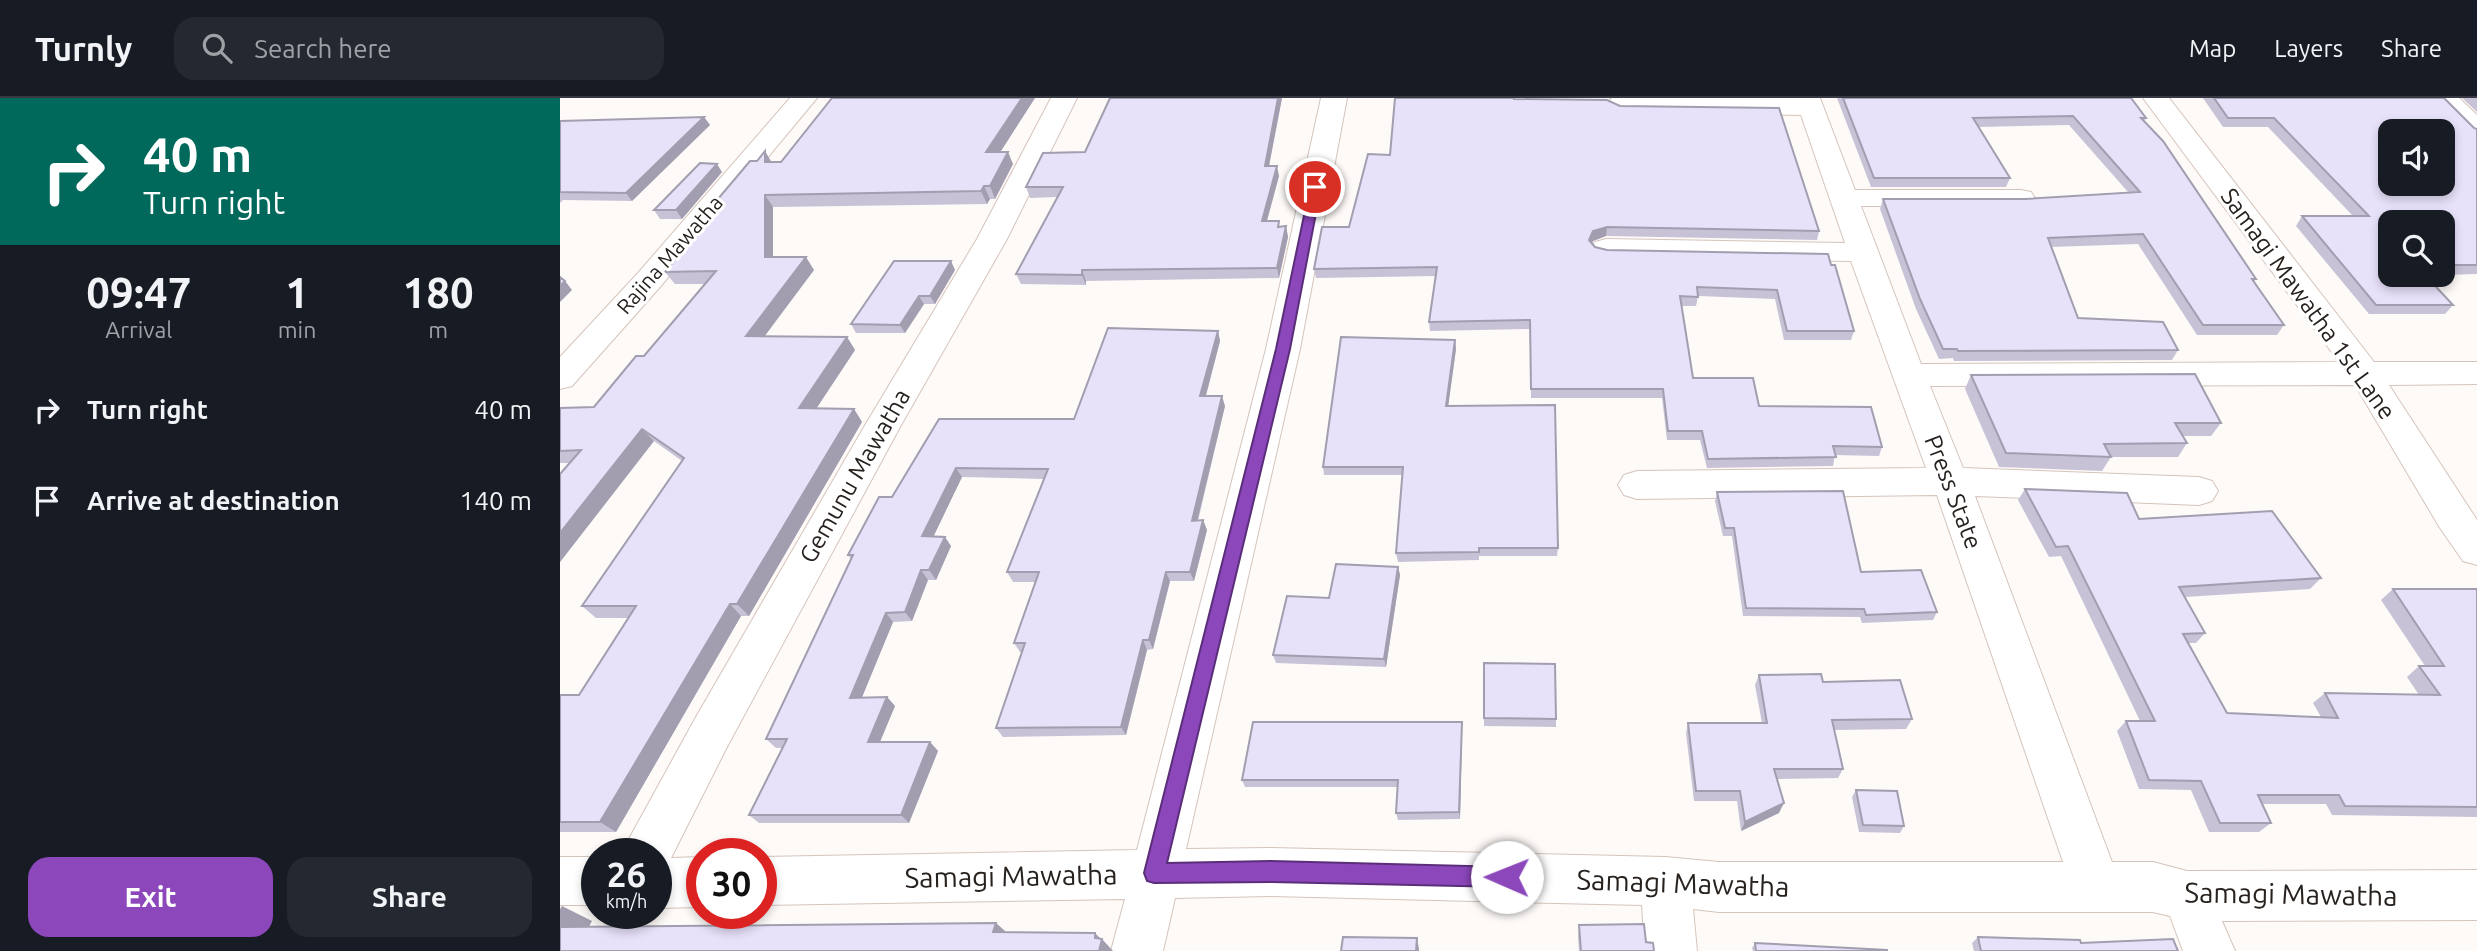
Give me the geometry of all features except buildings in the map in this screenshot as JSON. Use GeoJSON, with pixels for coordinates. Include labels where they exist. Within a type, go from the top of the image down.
{"type":"FeatureCollection","features":[{"type":"Feature","properties":{"kind":"street","name":"Rajina Mawatha"},"geometry":{"type":"LineString","coordinates":[[560,378],[649,280],[804,98]]}},
{"type":"Feature","properties":{"kind":"street","name":"Gemunu Mawatha"},"geometry":{"type":"LineString","coordinates":[[655,838],[712,731],[869,451],[992,239],[1064,98]]}},
{"type":"Feature","properties":{"kind":"street"},"geometry":{"type":"LineString","coordinates":[[1138,951],[1154,873],[1283,349],[1334,98]]}},
{"type":"Feature","properties":{"kind":"street","name":"Samagi Mawatha 1st Lane"},"geometry":{"type":"LineString","coordinates":[[2156,98],[2364,372],[2454,518],[2477,550]]}},
{"type":"Feature","properties":{"kind":"street"},"geometry":{"type":"LineString","coordinates":[[2444,98],[2477,129]]}},
{"type":"Feature","properties":{"kind":"street"},"geometry":{"type":"LineString","coordinates":[[1619,104],[1809,103]]}},
{"type":"Feature","properties":{"kind":"street","name":"Press State"},"geometry":{"type":"LineString","coordinates":[[1809,103],[1934,445],[1951,481],[2096,887]]}},
{"type":"Feature","properties":{"kind":"street"},"geometry":{"type":"LineString","coordinates":[[1844,198],[2021,198]]}},
{"type":"Feature","properties":{"kind":"street"},"geometry":{"type":"LineString","coordinates":[[1606,248],[1863,253]]}},
{"type":"Feature","properties":{"kind":"street"},"geometry":{"type":"LineString","coordinates":[[1910,375],[2477,373]]}},
{"type":"Feature","properties":{"kind":"street"},"geometry":{"type":"LineString","coordinates":[[1637,485],[1951,481],[2199,491]]}},
{"type":"Feature","properties":{"kind":"street","name":"Samagi Mawatha"},"geometry":{"type":"LineString","coordinates":[[777,881],[1271,872],[1665,881],[1719,887],[2153,887],[2187,896],[2477,895]]}},
{"type":"Feature","properties":{"kind":"street"},"geometry":{"type":"LineString","coordinates":[[560,881],[581,881]]}},
{"type":"Feature","properties":{"kind":"street"},"geometry":{"type":"LineString","coordinates":[[1665,881],[1671,951]]}},
{"type":"Feature","properties":{"kind":"street"},"geometry":{"type":"LineString","coordinates":[[2187,896],[2209,951]]}},
{"type":"Feature","properties":{"kind":"route"},"geometry":{"type":"LineString","coordinates":[[1315,187],[1283,349],[1154,873],[1271,872],[1507,877]]}}]}
